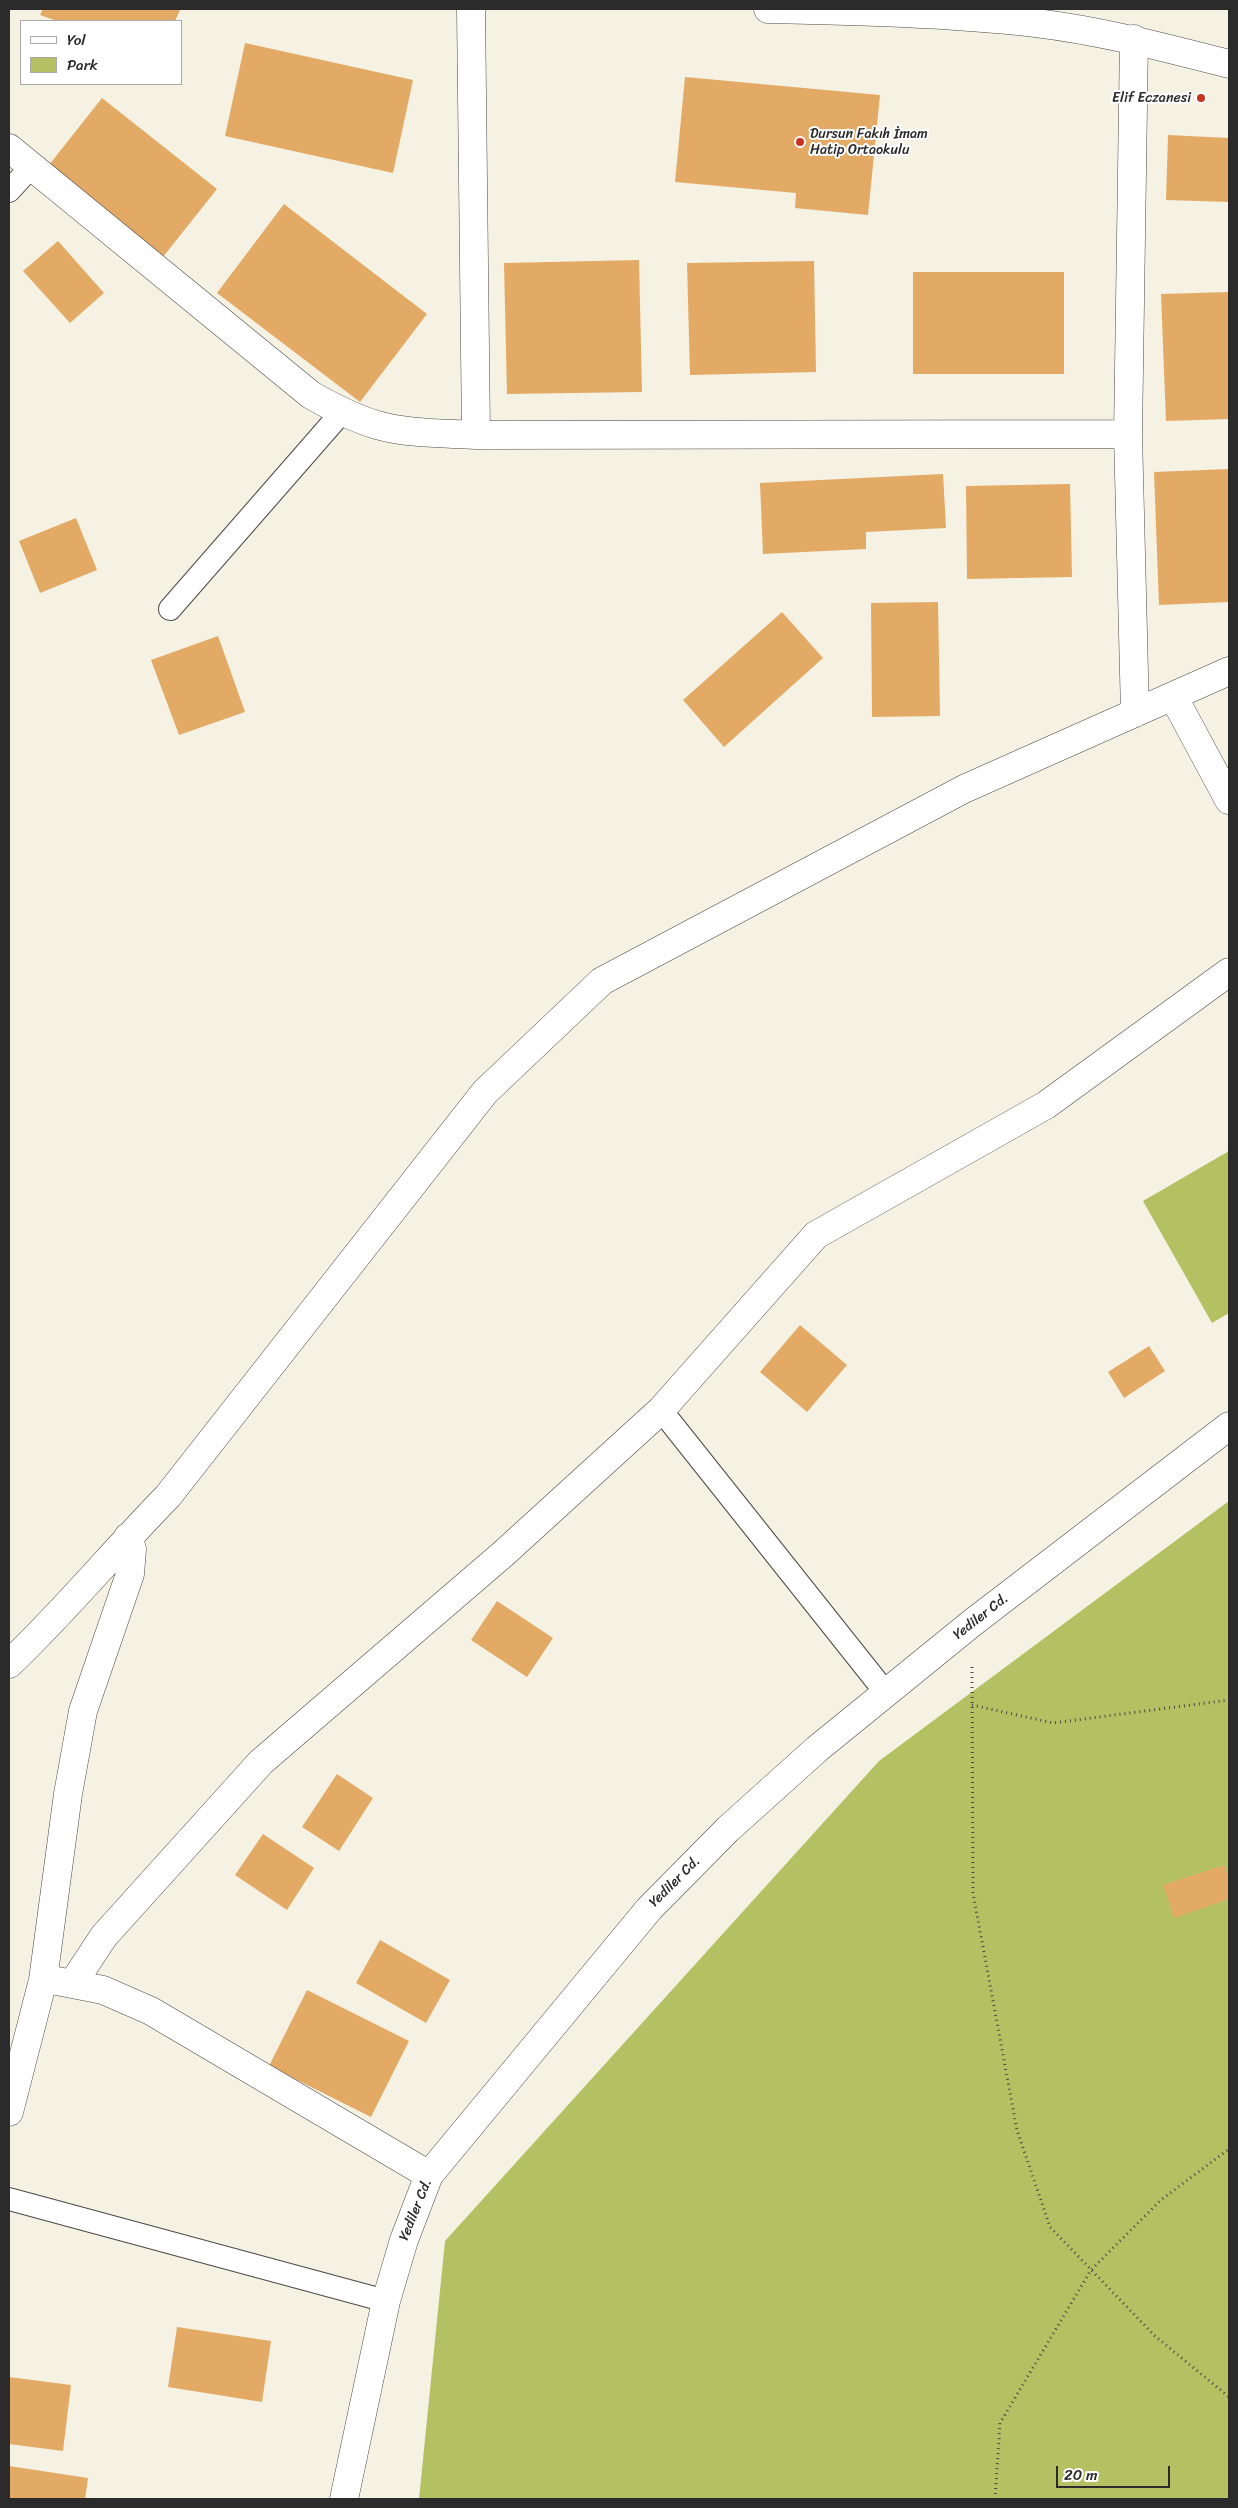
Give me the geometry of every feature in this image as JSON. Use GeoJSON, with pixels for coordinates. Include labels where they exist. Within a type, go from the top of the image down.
{"type":"FeatureCollection","features":[{"type":"Feature","properties":{"kind":"street"},"geometry":{"type":"LineString","coordinates":[[471,9],[476,435]]}},
{"type":"Feature","properties":{"kind":"street"},"geometry":{"type":"LineString","coordinates":[[768,9],[907,11],[1037,23],[1134,40],[1229,64]]}},
{"type":"Feature","properties":{"kind":"street"},"geometry":{"type":"LineString","coordinates":[[1134,40],[1128,434],[1135,713]]}},
{"type":"Feature","properties":{"kind":"street"},"geometry":{"type":"LineString","coordinates":[[9,148],[311,395],[342,412],[379,425],[424,432],[476,435],[1128,434]]}},
{"type":"Feature","properties":{"kind":"street"},"geometry":{"type":"LineString","coordinates":[[9,1664],[42,1632],[168,1496],[485,1092],[602,980],[964,789],[1229,671]]}},
{"type":"Feature","properties":{"kind":"street"},"geometry":{"type":"LineString","coordinates":[[1174,696],[1229,800]]}},
{"type":"Feature","properties":{"kind":"street"},"geometry":{"type":"LineString","coordinates":[[73,1983],[104,1936],[261,1762],[503,1554],[661,1410],[816,1236],[1046,1105],[1229,972]]}},
{"type":"Feature","properties":{"kind":"street","name":"Yediler Cd."},"geometry":{"type":"LineString","coordinates":[[344,2499],[386,2300],[404,2240],[429,2175],[649,1909],[728,1829],[817,1749],[886,1692],[972,1623],[1229,1426]]}},
{"type":"Feature","properties":{"kind":"street"},"geometry":{"type":"LineString","coordinates":[[9,2112],[43,1980],[68,1794],[83,1711],[130,1574],[132,1549],[128,1537]]}},
{"type":"Feature","properties":{"kind":"street"},"geometry":{"type":"LineString","coordinates":[[43,1980],[73,1983],[103,1990],[151,2011],[429,2175]]}},
{"type":"Feature","properties":{"kind":"lane"},"geometry":{"type":"LineString","coordinates":[[9,191],[31,167]]}},
{"type":"Feature","properties":{"kind":"lane"},"geometry":{"type":"LineString","coordinates":[[170,609],[342,412]]}},
{"type":"Feature","properties":{"kind":"lane"},"geometry":{"type":"LineString","coordinates":[[661,1410],[886,1692]]}},
{"type":"Feature","properties":{"kind":"lane"},"geometry":{"type":"LineString","coordinates":[[9,2199],[386,2300]]}},
{"type":"Feature","properties":{"kind":"path"},"geometry":{"type":"LineString","coordinates":[[972,1623],[973,1892],[1017,2130],[1050,2227],[1155,2336],[1229,2397]]}},
{"type":"Feature","properties":{"kind":"path"},"geometry":{"type":"LineString","coordinates":[[972,1705],[1053,1723],[1229,1700]]}},
{"type":"Feature","properties":{"kind":"path"},"geometry":{"type":"LineString","coordinates":[[995,2499],[1000,2423],[1092,2270],[1162,2199],[1229,2149]]}},
{"type":"Feature","properties":{"kind":"green space"},"geometry":{"type":"Polygon","coordinates":[[[1229,1151],[1229,1313],[1212,1323],[1143,1201],[1229,1151]]]}},
{"type":"Feature","properties":{"kind":"green space"},"geometry":{"type":"Polygon","coordinates":[[[1229,1501],[1229,2499],[419,2499],[445,2241],[879,1761],[1229,1501]]]}},
{"type":"Feature","properties":{"kind":"building"},"geometry":{"type":"Polygon","coordinates":[[[43,9],[180,10],[175,20],[54,20],[40,15],[43,9]]]}},
{"type":"Feature","properties":{"kind":"building"},"geometry":{"type":"Polygon","coordinates":[[[245,43],[413,80],[393,173],[225,136],[245,43]]]}},
{"type":"Feature","properties":{"kind":"building"},"geometry":{"type":"Polygon","coordinates":[[[685,77],[880,95],[868,215],[795,208],[796,193],[675,182],[685,77]]]}},
{"type":"Feature","properties":{"kind":"building"},"geometry":{"type":"Polygon","coordinates":[[[102,98],[217,189],[159,262],[45,170],[102,98]]]}},
{"type":"Feature","properties":{"kind":"building"},"geometry":{"type":"Polygon","coordinates":[[[1168,135],[1229,138],[1229,202],[1166,200],[1168,135]]]}},
{"type":"Feature","properties":{"kind":"building"},"geometry":{"type":"Polygon","coordinates":[[[284,204],[427,314],[360,402],[217,293],[284,204]]]}},
{"type":"Feature","properties":{"kind":"building"},"geometry":{"type":"Polygon","coordinates":[[[58,241],[104,293],[70,323],[23,271],[58,241]]]}},
{"type":"Feature","properties":{"kind":"building"},"geometry":{"type":"Polygon","coordinates":[[[639,260],[642,392],[507,394],[504,263],[639,260]]]}},
{"type":"Feature","properties":{"kind":"building"},"geometry":{"type":"Polygon","coordinates":[[[814,261],[816,372],[690,375],[687,263],[814,261]]]}},
{"type":"Feature","properties":{"kind":"building"},"geometry":{"type":"Polygon","coordinates":[[[913,272],[1064,272],[1064,374],[913,374],[913,272]]]}},
{"type":"Feature","properties":{"kind":"building"},"geometry":{"type":"Polygon","coordinates":[[[1229,292],[1229,419],[1166,421],[1161,294],[1229,292]]]}},
{"type":"Feature","properties":{"kind":"building"},"geometry":{"type":"Polygon","coordinates":[[[1229,469],[1229,602],[1159,605],[1154,472],[1229,469]]]}},
{"type":"Feature","properties":{"kind":"building"},"geometry":{"type":"Polygon","coordinates":[[[943,474],[946,528],[866,532],[866,549],[763,554],[760,483],[943,474]]]}},
{"type":"Feature","properties":{"kind":"building"},"geometry":{"type":"Polygon","coordinates":[[[1070,484],[1072,577],[967,579],[966,486],[1070,484]]]}},
{"type":"Feature","properties":{"kind":"building"},"geometry":{"type":"Polygon","coordinates":[[[76,518],[97,570],[40,593],[19,541],[76,518]]]}},
{"type":"Feature","properties":{"kind":"building"},"geometry":{"type":"Polygon","coordinates":[[[938,602],[940,716],[872,717],[871,603],[938,602]]]}},
{"type":"Feature","properties":{"kind":"building"},"geometry":{"type":"Polygon","coordinates":[[[782,612],[823,658],[724,747],[683,700],[782,612]]]}},
{"type":"Feature","properties":{"kind":"building"},"geometry":{"type":"Polygon","coordinates":[[[218,636],[245,712],[179,735],[151,660],[218,636]]]}},
{"type":"Feature","properties":{"kind":"building"},"geometry":{"type":"Polygon","coordinates":[[[800,1325],[847,1365],[807,1412],[760,1372],[800,1325]]]}},
{"type":"Feature","properties":{"kind":"building"},"geometry":{"type":"Polygon","coordinates":[[[1149,1346],[1165,1371],[1124,1398],[1108,1372],[1149,1346]]]}},
{"type":"Feature","properties":{"kind":"building"},"geometry":{"type":"Polygon","coordinates":[[[497,1601],[553,1638],[527,1677],[471,1640],[497,1601]]]}},
{"type":"Feature","properties":{"kind":"building"},"geometry":{"type":"Polygon","coordinates":[[[337,1774],[373,1798],[339,1851],[302,1827],[337,1774]]]}},
{"type":"Feature","properties":{"kind":"building"},"geometry":{"type":"Polygon","coordinates":[[[263,1834],[314,1868],[287,1910],[235,1875],[263,1834]]]}},
{"type":"Feature","properties":{"kind":"building"},"geometry":{"type":"Polygon","coordinates":[[[1224,1865],[1229,1879],[1229,1899],[1174,1918],[1163,1885],[1224,1865]]]}},
{"type":"Feature","properties":{"kind":"building"},"geometry":{"type":"Polygon","coordinates":[[[380,1940],[450,1980],[426,2023],[356,1983],[380,1940]]]}},
{"type":"Feature","properties":{"kind":"building"},"geometry":{"type":"Polygon","coordinates":[[[307,1990],[409,2041],[371,2117],[269,2066],[307,1990]]]}},
{"type":"Feature","properties":{"kind":"building"},"geometry":{"type":"Polygon","coordinates":[[[177,2327],[271,2341],[262,2402],[168,2387],[177,2327]]]}},
{"type":"Feature","properties":{"kind":"building"},"geometry":{"type":"Polygon","coordinates":[[[9,2377],[71,2385],[63,2451],[9,2444],[9,2377]]]}},
{"type":"Feature","properties":{"kind":"building"},"geometry":{"type":"Polygon","coordinates":[[[9,2466],[88,2478],[85,2499],[9,2499],[9,2466]]]}},
{"type":"Feature","properties":{"kind":"place","name":"Elif Eczanesi"},"geometry":{"type":"Point","coordinates":[1201,98]}},
{"type":"Feature","properties":{"kind":"place","name":"Dursun Fakıh İmam Hatip Ortaokulu"},"geometry":{"type":"Point","coordinates":[800,142]}}]}
